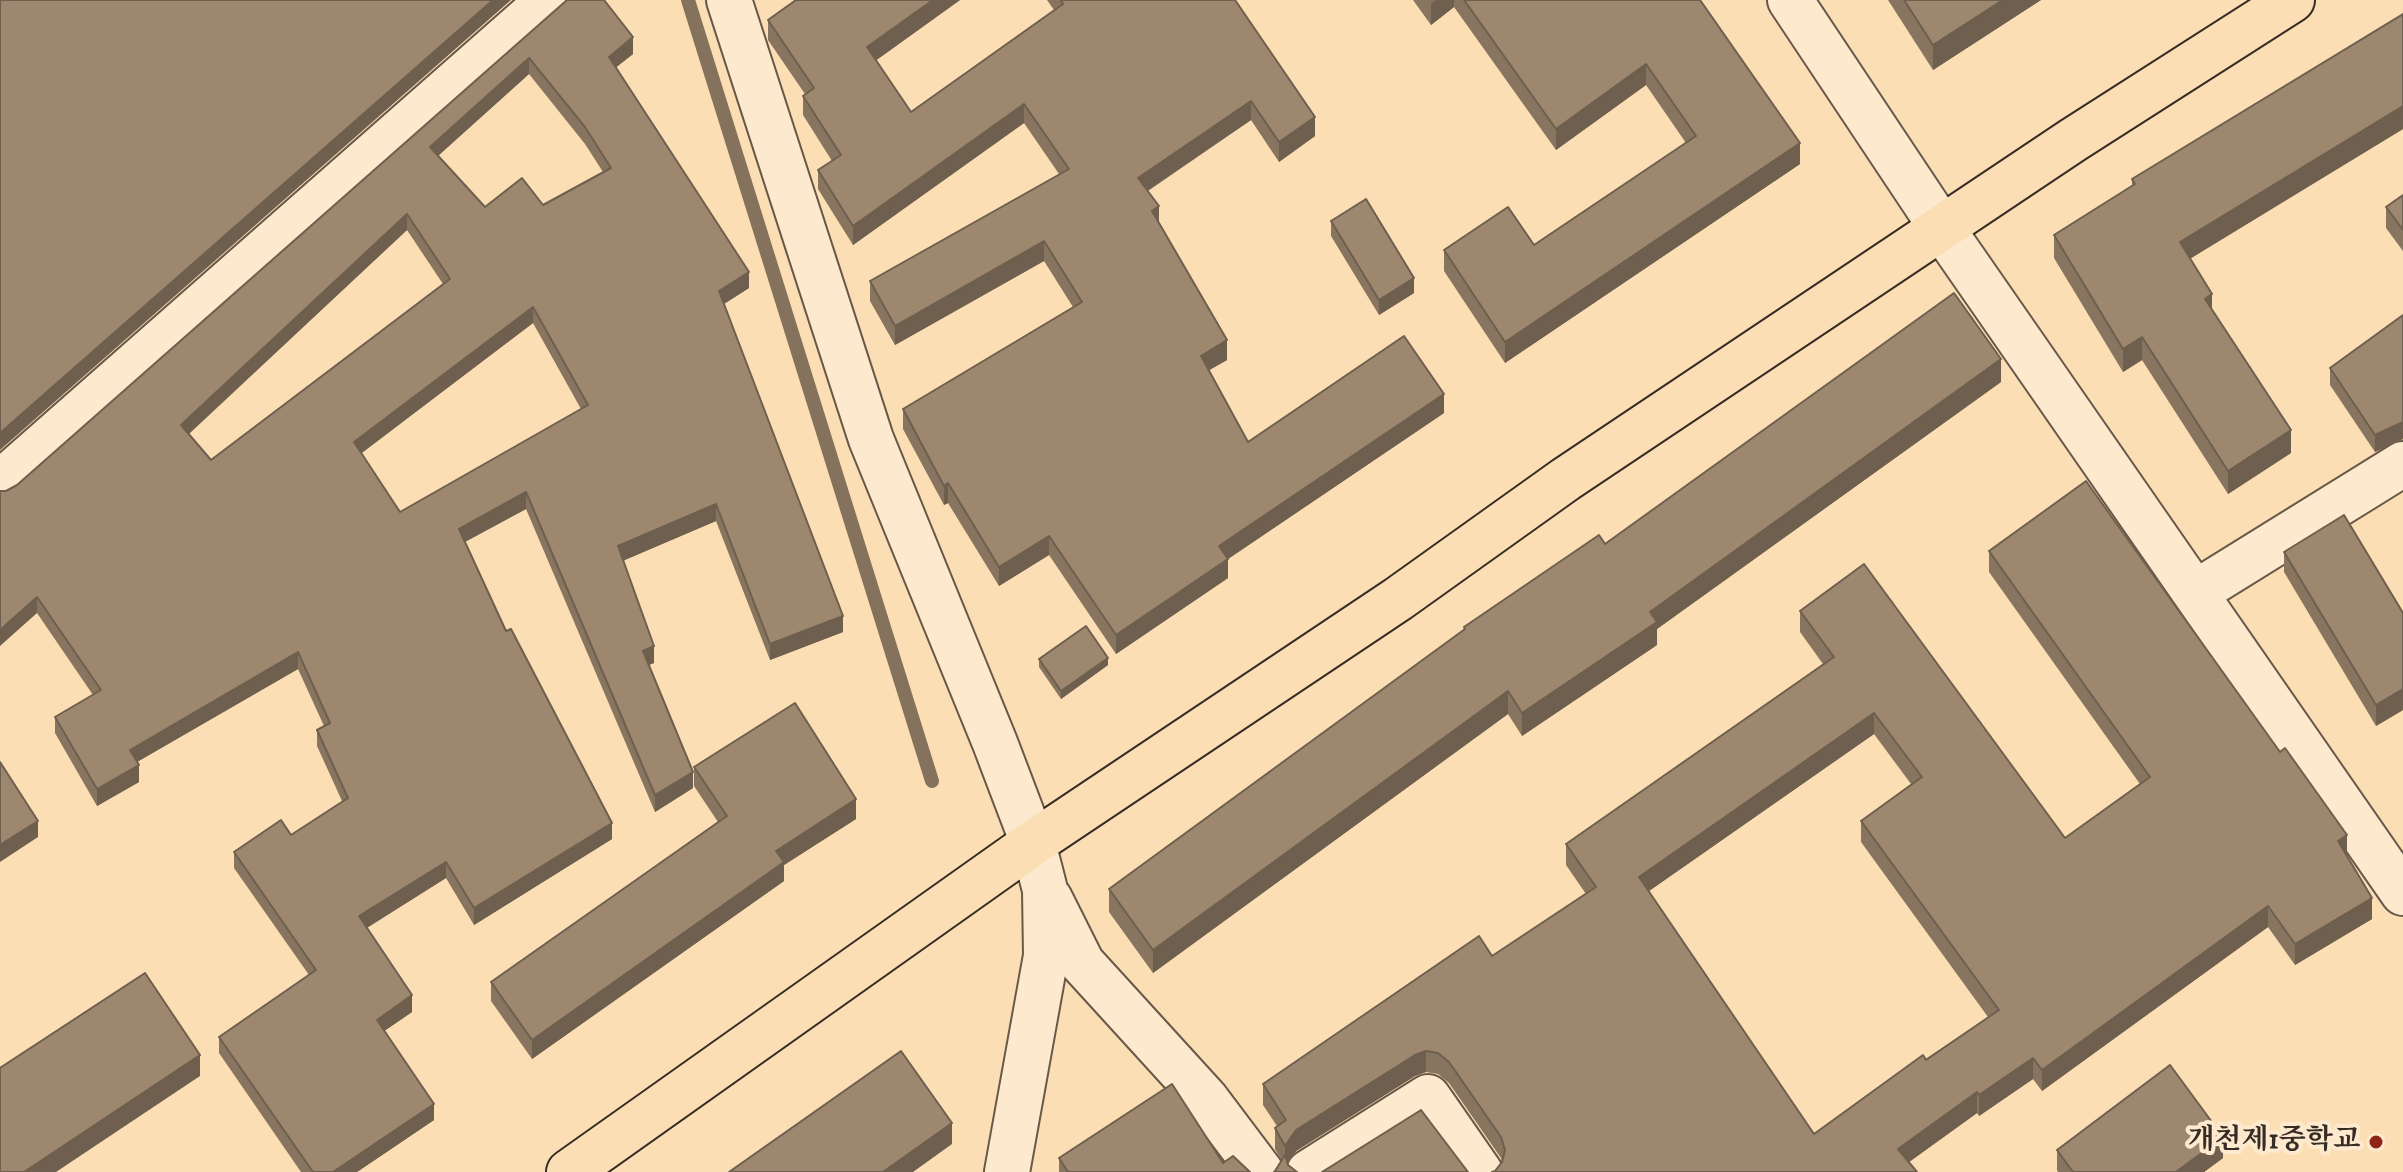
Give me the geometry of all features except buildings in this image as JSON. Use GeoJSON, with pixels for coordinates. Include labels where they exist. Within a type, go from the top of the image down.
{"type":"FeatureCollection","features":[{"type":"Feature","properties":{"kind":"main road"},"geometry":{"type":"LineString","coordinates":[[569,1172],[1033,843],[1398,599],[1566,479],[1941,227],[2292,0]]}},
{"type":"Feature","properties":{"kind":"street"},"geometry":{"type":"LineString","coordinates":[[0,483],[549,0]]}},
{"type":"Feature","properties":{"kind":"street"},"geometry":{"type":"LineString","coordinates":[[729,0],[871,439],[1033,843],[1045,890],[1082,963],[1206,1099],[1261,1172]]}},
{"type":"Feature","properties":{"kind":"street"},"geometry":{"type":"LineString","coordinates":[[1790,0],[1941,227],[2403,893]]}},
{"type":"Feature","properties":{"kind":"street"},"geometry":{"type":"LineString","coordinates":[[2195,593],[2403,464]]}},
{"type":"Feature","properties":{"kind":"street"},"geometry":{"type":"LineString","coordinates":[[1007,1172],[1046,956],[1045,890]]}},
{"type":"Feature","properties":{"kind":"street"},"geometry":{"type":"LineString","coordinates":[[1309,1172],[1428,1097],[1480,1172]]}},
{"type":"Feature","properties":{"kind":"waterway"},"geometry":{"type":"LineString","coordinates":[[688,0],[932,781]]}},
{"type":"Feature","properties":{"kind":"place","name":"개천제1중학교"},"geometry":{"type":"Point","coordinates":[2376,1142]}}]}
